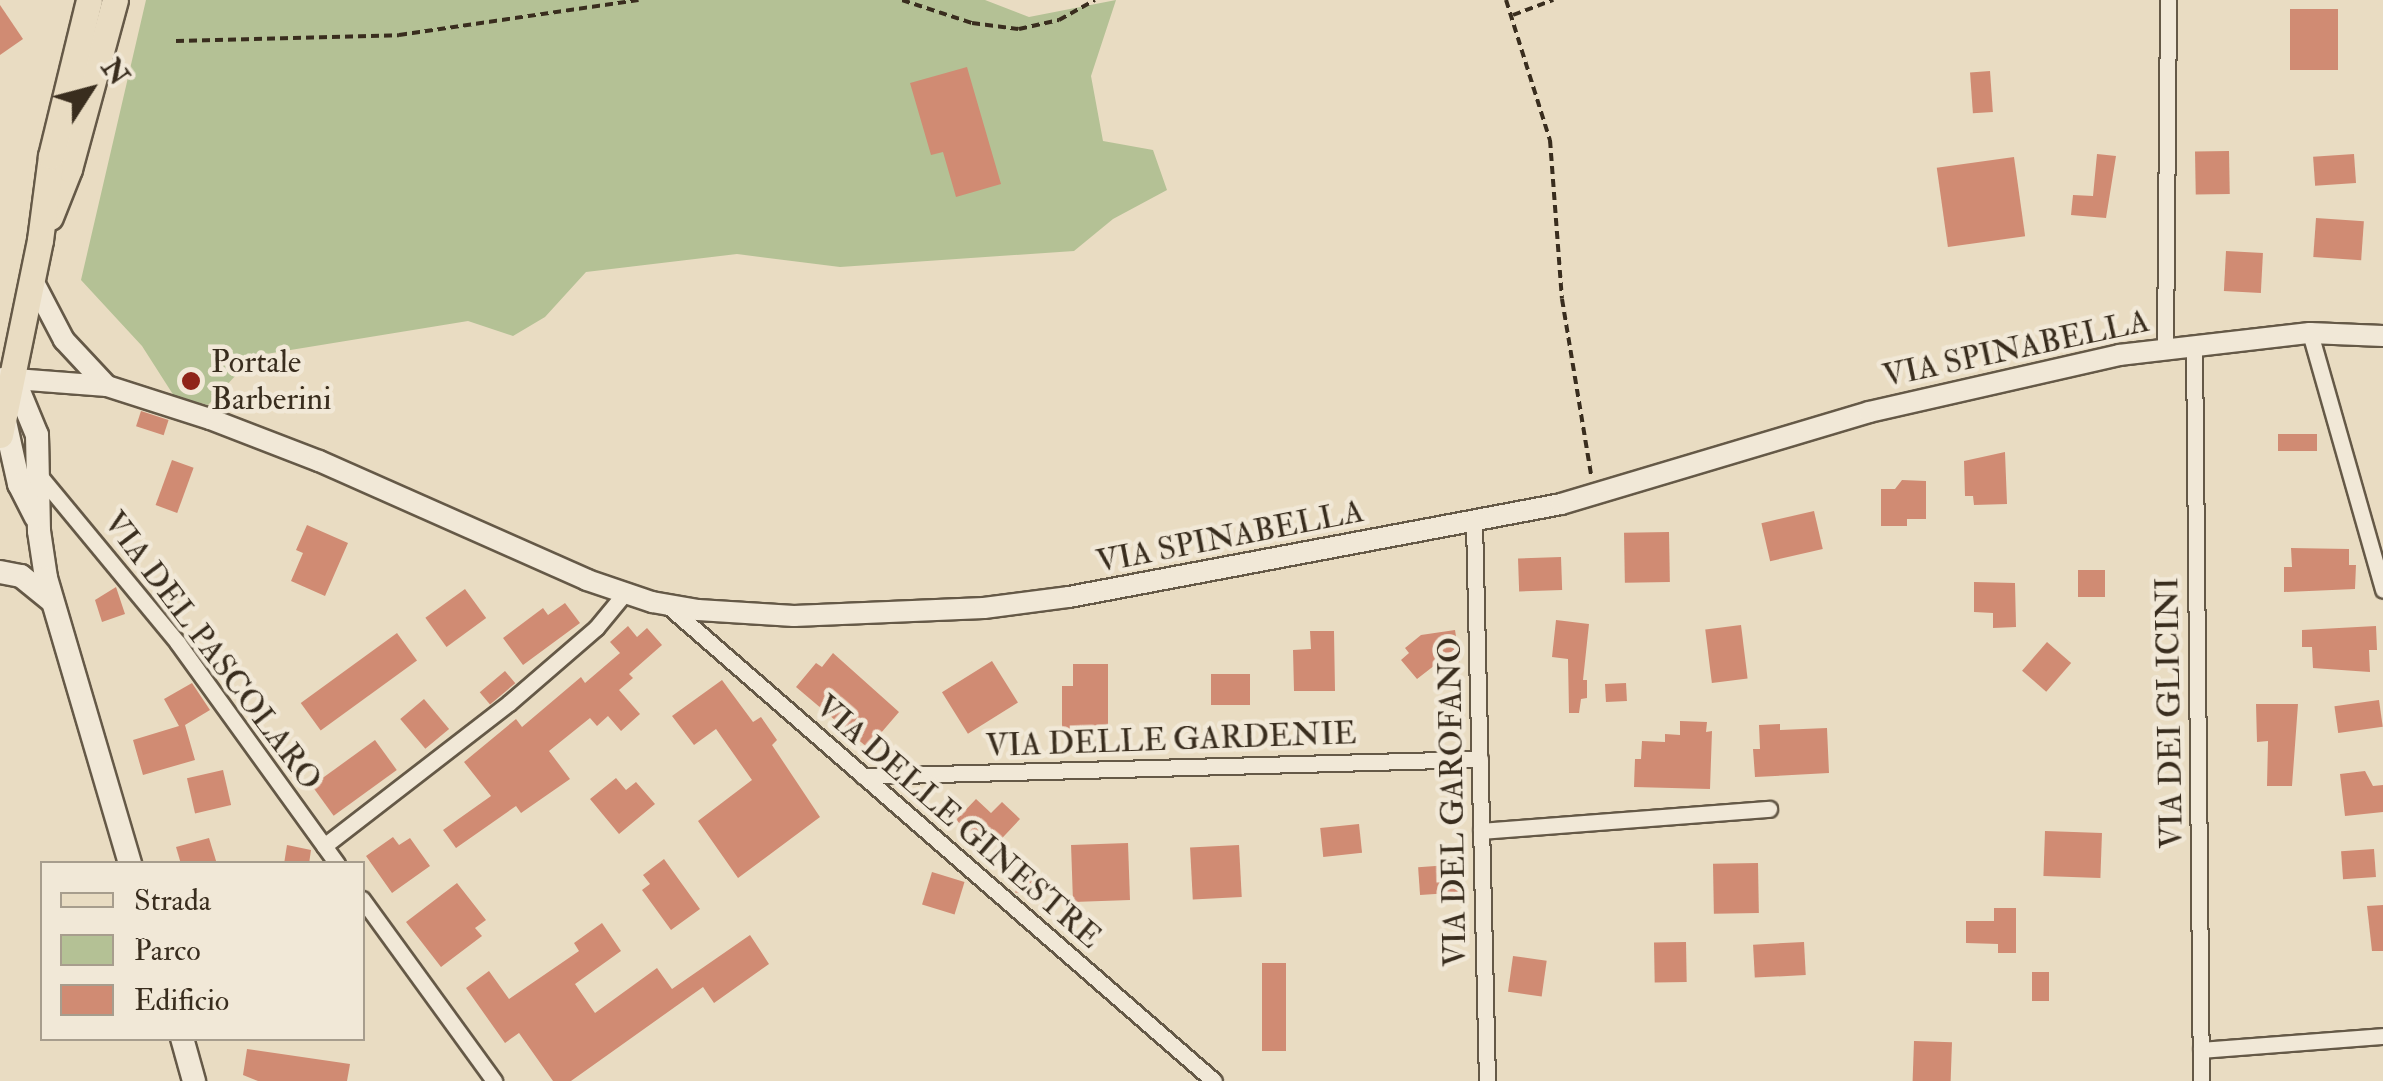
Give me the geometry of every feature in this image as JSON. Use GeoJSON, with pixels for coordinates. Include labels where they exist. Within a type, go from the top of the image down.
{"type":"FeatureCollection","features":[{"type":"Feature","properties":{"kind":"main road"},"geometry":{"type":"LineString","coordinates":[[39,522],[19,484],[2,426],[6,378],[40,240],[50,156],[89,0]]}},
{"type":"Feature","properties":{"kind":"main road"},"geometry":{"type":"LineString","coordinates":[[40,240],[69,169],[115,0]]}},
{"type":"Feature","properties":{"kind":"main road"},"geometry":{"type":"LineString","coordinates":[[6,378],[34,422],[40,474],[39,522],[54,603],[129,861]]}},
{"type":"Feature","properties":{"kind":"main road"},"geometry":{"type":"LineString","coordinates":[[0,572],[21,576],[54,603]]}},
{"type":"Feature","properties":{"kind":"main road"},"geometry":{"type":"LineString","coordinates":[[183,1041],[194,1081]]}},
{"type":"Feature","properties":{"kind":"street"},"geometry":{"type":"LineString","coordinates":[[2165,348],[2168,0]]}},
{"type":"Feature","properties":{"kind":"street","name":"VIA SPINABELLA"},"geometry":{"type":"LineString","coordinates":[[31,276],[64,340],[107,386]]}},
{"type":"Feature","properties":{"kind":"street"},"geometry":{"type":"LineString","coordinates":[[2310,333],[2383,590]]}},
{"type":"Feature","properties":{"kind":"street","name":"VIA SPINABELLA"},"geometry":{"type":"LineString","coordinates":[[6,378],[107,386],[279,444],[501,544],[625,593],[667,605],[794,616],[1015,606],[1474,522],[1594,496],[1869,412],[2165,348],[2310,333],[2383,336]]}},
{"type":"Feature","properties":{"kind":"street","name":"VIA DEI GLICINI"},"geometry":{"type":"LineString","coordinates":[[2194,344],[2201,1081]]}},
{"type":"Feature","properties":{"kind":"street","name":"VIA DEL PASCOLARO"},"geometry":{"type":"LineString","coordinates":[[40,474],[187,656],[335,861]]}},
{"type":"Feature","properties":{"kind":"street","name":"VIA DEL GAROFANO"},"geometry":{"type":"LineString","coordinates":[[1474,522],[1487,1081]]}},
{"type":"Feature","properties":{"kind":"street"},"geometry":{"type":"LineString","coordinates":[[324,846],[510,702],[604,621],[625,593]]}},
{"type":"Feature","properties":{"kind":"street","name":"VIA DELLE GINESTRE"},"geometry":{"type":"LineString","coordinates":[[667,605],[1214,1081]]}},
{"type":"Feature","properties":{"kind":"street","name":"VIA DELLE GARDENIE"},"geometry":{"type":"LineString","coordinates":[[863,776],[1480,758]]}},
{"type":"Feature","properties":{"kind":"street"},"geometry":{"type":"LineString","coordinates":[[1481,831],[1769,809]]}},
{"type":"Feature","properties":{"kind":"street"},"geometry":{"type":"LineString","coordinates":[[365,903],[494,1081]]}},
{"type":"Feature","properties":{"kind":"street"},"geometry":{"type":"LineString","coordinates":[[2201,1050],[2383,1036]]}},
{"type":"Feature","properties":{"kind":"path"},"geometry":{"type":"LineString","coordinates":[[176,41],[400,34],[638,0]]}},
{"type":"Feature","properties":{"kind":"path"},"geometry":{"type":"LineString","coordinates":[[902,0],[972,23],[1019,29],[1059,20],[1096,0]]}},
{"type":"Feature","properties":{"kind":"path"},"geometry":{"type":"LineString","coordinates":[[1506,0],[1544,110],[1553,157],[1562,299],[1594,496]]}},
{"type":"Feature","properties":{"kind":"path"},"geometry":{"type":"LineString","coordinates":[[1513,15],[1553,0]]}},
{"type":"Feature","properties":{"kind":"green space"},"geometry":{"type":"Polygon","coordinates":[[[146,0],[985,0],[1029,17],[1116,0],[1091,76],[1103,141],[1153,150],[1167,190],[1113,219],[1074,251],[840,267],[737,254],[586,272],[545,317],[513,336],[468,321],[266,354],[238,373],[208,405],[174,396],[142,346],[81,280],[146,0]]]}},
{"type":"Feature","properties":{"kind":"building"},"geometry":{"type":"Polygon","coordinates":[[[0,5],[23,39],[0,55],[0,5]]]}},
{"type":"Feature","properties":{"kind":"building"},"geometry":{"type":"Polygon","coordinates":[[[2290,9],[2338,9],[2338,70],[2290,70],[2290,9]]]}},
{"type":"Feature","properties":{"kind":"building"},"geometry":{"type":"Polygon","coordinates":[[[967,67],[1001,184],[956,197],[943,152],[931,155],[910,83],[967,67]]]}},
{"type":"Feature","properties":{"kind":"building"},"geometry":{"type":"Polygon","coordinates":[[[1990,71],[1993,112],[1973,113],[1970,72],[1990,71]]]}},
{"type":"Feature","properties":{"kind":"building"},"geometry":{"type":"Polygon","coordinates":[[[2229,151],[2230,194],[2196,195],[2195,152],[2229,151]]]}},
{"type":"Feature","properties":{"kind":"building"},"geometry":{"type":"Polygon","coordinates":[[[2097,154],[2116,156],[2106,218],[2071,215],[2073,195],[2093,196],[2097,154]]]}},
{"type":"Feature","properties":{"kind":"building"},"geometry":{"type":"Polygon","coordinates":[[[2354,154],[2356,183],[2315,186],[2313,157],[2354,154]]]}},
{"type":"Feature","properties":{"kind":"building"},"geometry":{"type":"Polygon","coordinates":[[[2014,157],[2025,236],[1948,247],[1937,168],[2014,157]]]}},
{"type":"Feature","properties":{"kind":"building"},"geometry":{"type":"Polygon","coordinates":[[[2316,218],[2364,221],[2361,260],[2313,257],[2316,218]]]}},
{"type":"Feature","properties":{"kind":"building"},"geometry":{"type":"Polygon","coordinates":[[[2226,251],[2263,253],[2261,293],[2224,291],[2226,251]]]}},
{"type":"Feature","properties":{"kind":"building"},"geometry":{"type":"Polygon","coordinates":[[[141,411],[169,420],[164,435],[136,426],[141,411]]]}},
{"type":"Feature","properties":{"kind":"building"},"geometry":{"type":"Polygon","coordinates":[[[2278,434],[2317,434],[2317,451],[2278,451],[2278,434]]]}},
{"type":"Feature","properties":{"kind":"building"},"geometry":{"type":"Polygon","coordinates":[[[2005,452],[2007,504],[1974,505],[1973,496],[1965,496],[1964,461],[2005,452]]]}},
{"type":"Feature","properties":{"kind":"building"},"geometry":{"type":"Polygon","coordinates":[[[172,460],[194,468],[177,513],[156,505],[172,460]]]}},
{"type":"Feature","properties":{"kind":"building"},"geometry":{"type":"Polygon","coordinates":[[[1902,480],[1926,481],[1926,519],[1907,519],[1907,526],[1881,526],[1881,489],[1895,489],[1902,480]]]}},
{"type":"Feature","properties":{"kind":"building"},"geometry":{"type":"Polygon","coordinates":[[[1814,511],[1823,549],[1770,561],[1761,523],[1814,511]]]}},
{"type":"Feature","properties":{"kind":"building"},"geometry":{"type":"Polygon","coordinates":[[[307,525],[348,543],[325,596],[291,581],[303,553],[296,550],[307,525]]]}},
{"type":"Feature","properties":{"kind":"building"},"geometry":{"type":"Polygon","coordinates":[[[1669,532],[1670,582],[1625,583],[1624,533],[1669,532]]]}},
{"type":"Feature","properties":{"kind":"building"},"geometry":{"type":"Polygon","coordinates":[[[2291,548],[2349,549],[2349,565],[2356,565],[2355,589],[2284,592],[2284,567],[2292,567],[2291,548]]]}},
{"type":"Feature","properties":{"kind":"building"},"geometry":{"type":"Polygon","coordinates":[[[1561,557],[1562,590],[1519,591],[1518,559],[1561,557]]]}},
{"type":"Feature","properties":{"kind":"building"},"geometry":{"type":"Polygon","coordinates":[[[2078,570],[2105,570],[2105,597],[2078,597],[2078,570]]]}},
{"type":"Feature","properties":{"kind":"building"},"geometry":{"type":"Polygon","coordinates":[[[1974,582],[2015,583],[2016,627],[1993,628],[1993,613],[1974,612],[1974,582]]]}},
{"type":"Feature","properties":{"kind":"building"},"geometry":{"type":"Polygon","coordinates":[[[116,587],[125,614],[102,622],[95,600],[116,587]]]}},
{"type":"Feature","properties":{"kind":"building"},"geometry":{"type":"Polygon","coordinates":[[[465,589],[486,618],[447,647],[425,618],[465,589]]]}},
{"type":"Feature","properties":{"kind":"building"},"geometry":{"type":"Polygon","coordinates":[[[565,603],[580,623],[523,665],[503,638],[543,608],[548,615],[565,603]]]}},
{"type":"Feature","properties":{"kind":"building"},"geometry":{"type":"Polygon","coordinates":[[[1556,620],[1589,624],[1583,680],[1587,680],[1587,698],[1581,699],[1579,713],[1569,713],[1568,659],[1552,657],[1556,620]]]}},
{"type":"Feature","properties":{"kind":"building"},"geometry":{"type":"Polygon","coordinates":[[[1741,625],[1748,679],[1712,683],[1705,629],[1741,625]]]}},
{"type":"Feature","properties":{"kind":"building"},"geometry":{"type":"Polygon","coordinates":[[[628,626],[637,637],[647,628],[662,645],[629,674],[633,678],[619,690],[640,714],[621,731],[608,716],[597,726],[590,718],[549,751],[570,779],[521,813],[516,806],[456,848],[443,830],[491,796],[464,762],[516,719],[522,727],[581,677],[585,683],[620,653],[610,642],[628,626]]]}},
{"type":"Feature","properties":{"kind":"building"},"geometry":{"type":"Polygon","coordinates":[[[2376,626],[2377,650],[2369,650],[2370,672],[2313,668],[2312,647],[2302,647],[2302,630],[2376,626]]]}},
{"type":"Feature","properties":{"kind":"building"},"geometry":{"type":"Polygon","coordinates":[[[1455,630],[1460,662],[1435,665],[1417,679],[1401,660],[1409,653],[1405,648],[1421,635],[1455,630]]]}},
{"type":"Feature","properties":{"kind":"building"},"geometry":{"type":"Polygon","coordinates":[[[1310,631],[1334,631],[1335,691],[1294,691],[1293,650],[1311,649],[1310,631]]]}},
{"type":"Feature","properties":{"kind":"building"},"geometry":{"type":"Polygon","coordinates":[[[397,633],[417,661],[321,730],[301,703],[397,633]]]}},
{"type":"Feature","properties":{"kind":"building"},"geometry":{"type":"Polygon","coordinates":[[[2047,642],[2071,663],[2046,692],[2022,671],[2047,642]]]}},
{"type":"Feature","properties":{"kind":"building"},"geometry":{"type":"Polygon","coordinates":[[[833,653],[899,712],[868,748],[796,687],[816,663],[822,667],[833,653]]]}},
{"type":"Feature","properties":{"kind":"building"},"geometry":{"type":"Polygon","coordinates":[[[992,661],[1018,703],[968,734],[942,692],[992,661]]]}},
{"type":"Feature","properties":{"kind":"building"},"geometry":{"type":"Polygon","coordinates":[[[1073,664],[1108,664],[1108,733],[1062,733],[1062,686],[1073,686],[1073,664]]]}},
{"type":"Feature","properties":{"kind":"building"},"geometry":{"type":"Polygon","coordinates":[[[505,671],[515,683],[490,704],[480,692],[505,671]]]}},
{"type":"Feature","properties":{"kind":"building"},"geometry":{"type":"Polygon","coordinates":[[[1211,674],[1250,674],[1250,705],[1211,705],[1211,674]]]}},
{"type":"Feature","properties":{"kind":"building"},"geometry":{"type":"Polygon","coordinates":[[[722,680],[753,722],[761,717],[777,740],[772,745],[820,817],[738,878],[698,821],[752,780],[716,729],[694,745],[672,716],[722,680]]]}},
{"type":"Feature","properties":{"kind":"building"},"geometry":{"type":"Polygon","coordinates":[[[192,683],[210,710],[185,725],[195,760],[143,775],[133,740],[179,726],[164,699],[192,683]]]}},
{"type":"Feature","properties":{"kind":"building"},"geometry":{"type":"Polygon","coordinates":[[[1626,683],[1627,701],[1606,702],[1605,684],[1626,683]]]}},
{"type":"Feature","properties":{"kind":"building"},"geometry":{"type":"Polygon","coordinates":[[[424,699],[449,729],[425,749],[400,719],[424,699]]]}},
{"type":"Feature","properties":{"kind":"building"},"geometry":{"type":"Polygon","coordinates":[[[2379,700],[2383,727],[2338,733],[2334,706],[2379,700]]]}},
{"type":"Feature","properties":{"kind":"building"},"geometry":{"type":"Polygon","coordinates":[[[2256,704],[2298,704],[2292,786],[2267,786],[2268,741],[2257,742],[2256,704]]]}},
{"type":"Feature","properties":{"kind":"building"},"geometry":{"type":"Polygon","coordinates":[[[1680,721],[1707,722],[1706,732],[1712,731],[1710,789],[1634,787],[1635,759],[1641,759],[1642,741],[1665,742],[1665,734],[1680,735],[1680,721]]]}},
{"type":"Feature","properties":{"kind":"building"},"geometry":{"type":"Polygon","coordinates":[[[1780,724],[1780,730],[1827,728],[1829,773],[1755,777],[1753,749],[1760,749],[1759,725],[1780,724]]]}},
{"type":"Feature","properties":{"kind":"building"},"geometry":{"type":"Polygon","coordinates":[[[375,740],[397,770],[334,816],[312,786],[375,740]]]}},
{"type":"Feature","properties":{"kind":"building"},"geometry":{"type":"Polygon","coordinates":[[[223,770],[231,805],[195,813],[187,778],[223,770]]]}},
{"type":"Feature","properties":{"kind":"building"},"geometry":{"type":"Polygon","coordinates":[[[2365,771],[2373,786],[2383,785],[2383,812],[2345,816],[2340,774],[2365,771]]]}},
{"type":"Feature","properties":{"kind":"building"},"geometry":{"type":"Polygon","coordinates":[[[616,778],[626,790],[636,782],[655,804],[619,834],[590,799],[616,778]]]}},
{"type":"Feature","properties":{"kind":"building"},"geometry":{"type":"Polygon","coordinates":[[[976,799],[991,813],[1002,802],[1020,819],[990,851],[956,820],[976,799]]]}},
{"type":"Feature","properties":{"kind":"building"},"geometry":{"type":"Polygon","coordinates":[[[1359,824],[1362,853],[1323,857],[1320,828],[1359,824]]]}},
{"type":"Feature","properties":{"kind":"building"},"geometry":{"type":"Polygon","coordinates":[[[2045,831],[2102,833],[2100,878],[2043,876],[2045,831]]]}},
{"type":"Feature","properties":{"kind":"building"},"geometry":{"type":"Polygon","coordinates":[[[393,837],[399,845],[410,838],[430,866],[392,893],[366,856],[393,837]]]}},
{"type":"Feature","properties":{"kind":"building"},"geometry":{"type":"Polygon","coordinates":[[[209,838],[216,861],[180,861],[176,847],[209,838]]]}},
{"type":"Feature","properties":{"kind":"building"},"geometry":{"type":"Polygon","coordinates":[[[1128,843],[1130,900],[1073,902],[1071,845],[1128,843]]]}},
{"type":"Feature","properties":{"kind":"building"},"geometry":{"type":"Polygon","coordinates":[[[287,845],[311,850],[309,861],[284,861],[287,845]]]}},
{"type":"Feature","properties":{"kind":"building"},"geometry":{"type":"Polygon","coordinates":[[[1239,845],[1242,897],[1193,899],[1190,848],[1239,845]]]}},
{"type":"Feature","properties":{"kind":"building"},"geometry":{"type":"Polygon","coordinates":[[[2374,849],[2376,877],[2343,879],[2341,851],[2374,849]]]}},
{"type":"Feature","properties":{"kind":"building"},"geometry":{"type":"Polygon","coordinates":[[[664,859],[700,909],[671,930],[642,890],[650,884],[643,875],[664,859]]]}},
{"type":"Feature","properties":{"kind":"building"},"geometry":{"type":"Polygon","coordinates":[[[1758,863],[1759,913],[1714,914],[1713,864],[1758,863]]]}},
{"type":"Feature","properties":{"kind":"building"},"geometry":{"type":"Polygon","coordinates":[[[1463,864],[1465,892],[1420,895],[1418,867],[1463,864]]]}},
{"type":"Feature","properties":{"kind":"building"},"geometry":{"type":"Polygon","coordinates":[[[1020,868],[1040,872],[1035,896],[1015,893],[1020,868]]]}},
{"type":"Feature","properties":{"kind":"building"},"geometry":{"type":"Polygon","coordinates":[[[932,872],[965,882],[955,914],[922,905],[932,872]]]}},
{"type":"Feature","properties":{"kind":"building"},"geometry":{"type":"Polygon","coordinates":[[[457,883],[486,920],[475,928],[482,936],[441,967],[406,922],[457,883]]]}},
{"type":"Feature","properties":{"kind":"building"},"geometry":{"type":"Polygon","coordinates":[[[2383,905],[2383,951],[2372,951],[2367,906],[2383,905]]]}},
{"type":"Feature","properties":{"kind":"building"},"geometry":{"type":"Polygon","coordinates":[[[1994,908],[2016,908],[2016,953],[1998,953],[1998,944],[1966,943],[1966,921],[1994,921],[1994,908]]]}},
{"type":"Feature","properties":{"kind":"building"},"geometry":{"type":"Polygon","coordinates":[[[602,923],[621,951],[575,984],[595,1013],[657,968],[672,989],[750,935],[769,964],[714,1003],[703,987],[571,1081],[553,1081],[519,1033],[505,1043],[466,988],[489,971],[509,999],[579,951],[574,943],[602,923]]]}},
{"type":"Feature","properties":{"kind":"building"},"geometry":{"type":"Polygon","coordinates":[[[1686,942],[1687,982],[1655,983],[1654,943],[1686,942]]]}},
{"type":"Feature","properties":{"kind":"building"},"geometry":{"type":"Polygon","coordinates":[[[1804,942],[1806,975],[1755,978],[1753,945],[1804,942]]]}},
{"type":"Feature","properties":{"kind":"building"},"geometry":{"type":"Polygon","coordinates":[[[1513,956],[1547,961],[1542,996],[1508,992],[1513,956]]]}},
{"type":"Feature","properties":{"kind":"building"},"geometry":{"type":"Polygon","coordinates":[[[1262,963],[1286,963],[1286,1051],[1262,1051],[1262,963]]]}},
{"type":"Feature","properties":{"kind":"building"},"geometry":{"type":"Polygon","coordinates":[[[2032,972],[2049,972],[2049,1001],[2032,1001],[2032,972]]]}},
{"type":"Feature","properties":{"kind":"building"},"geometry":{"type":"Polygon","coordinates":[[[1914,1041],[1952,1042],[1951,1081],[1913,1081],[1914,1041]]]}},
{"type":"Feature","properties":{"kind":"building"},"geometry":{"type":"Polygon","coordinates":[[[247,1049],[350,1064],[347,1081],[258,1081],[243,1075],[247,1049]]]}},
{"type":"Feature","properties":{"kind":"place","name":"Portale Barberini"},"geometry":{"type":"Point","coordinates":[191,381]}}]}
